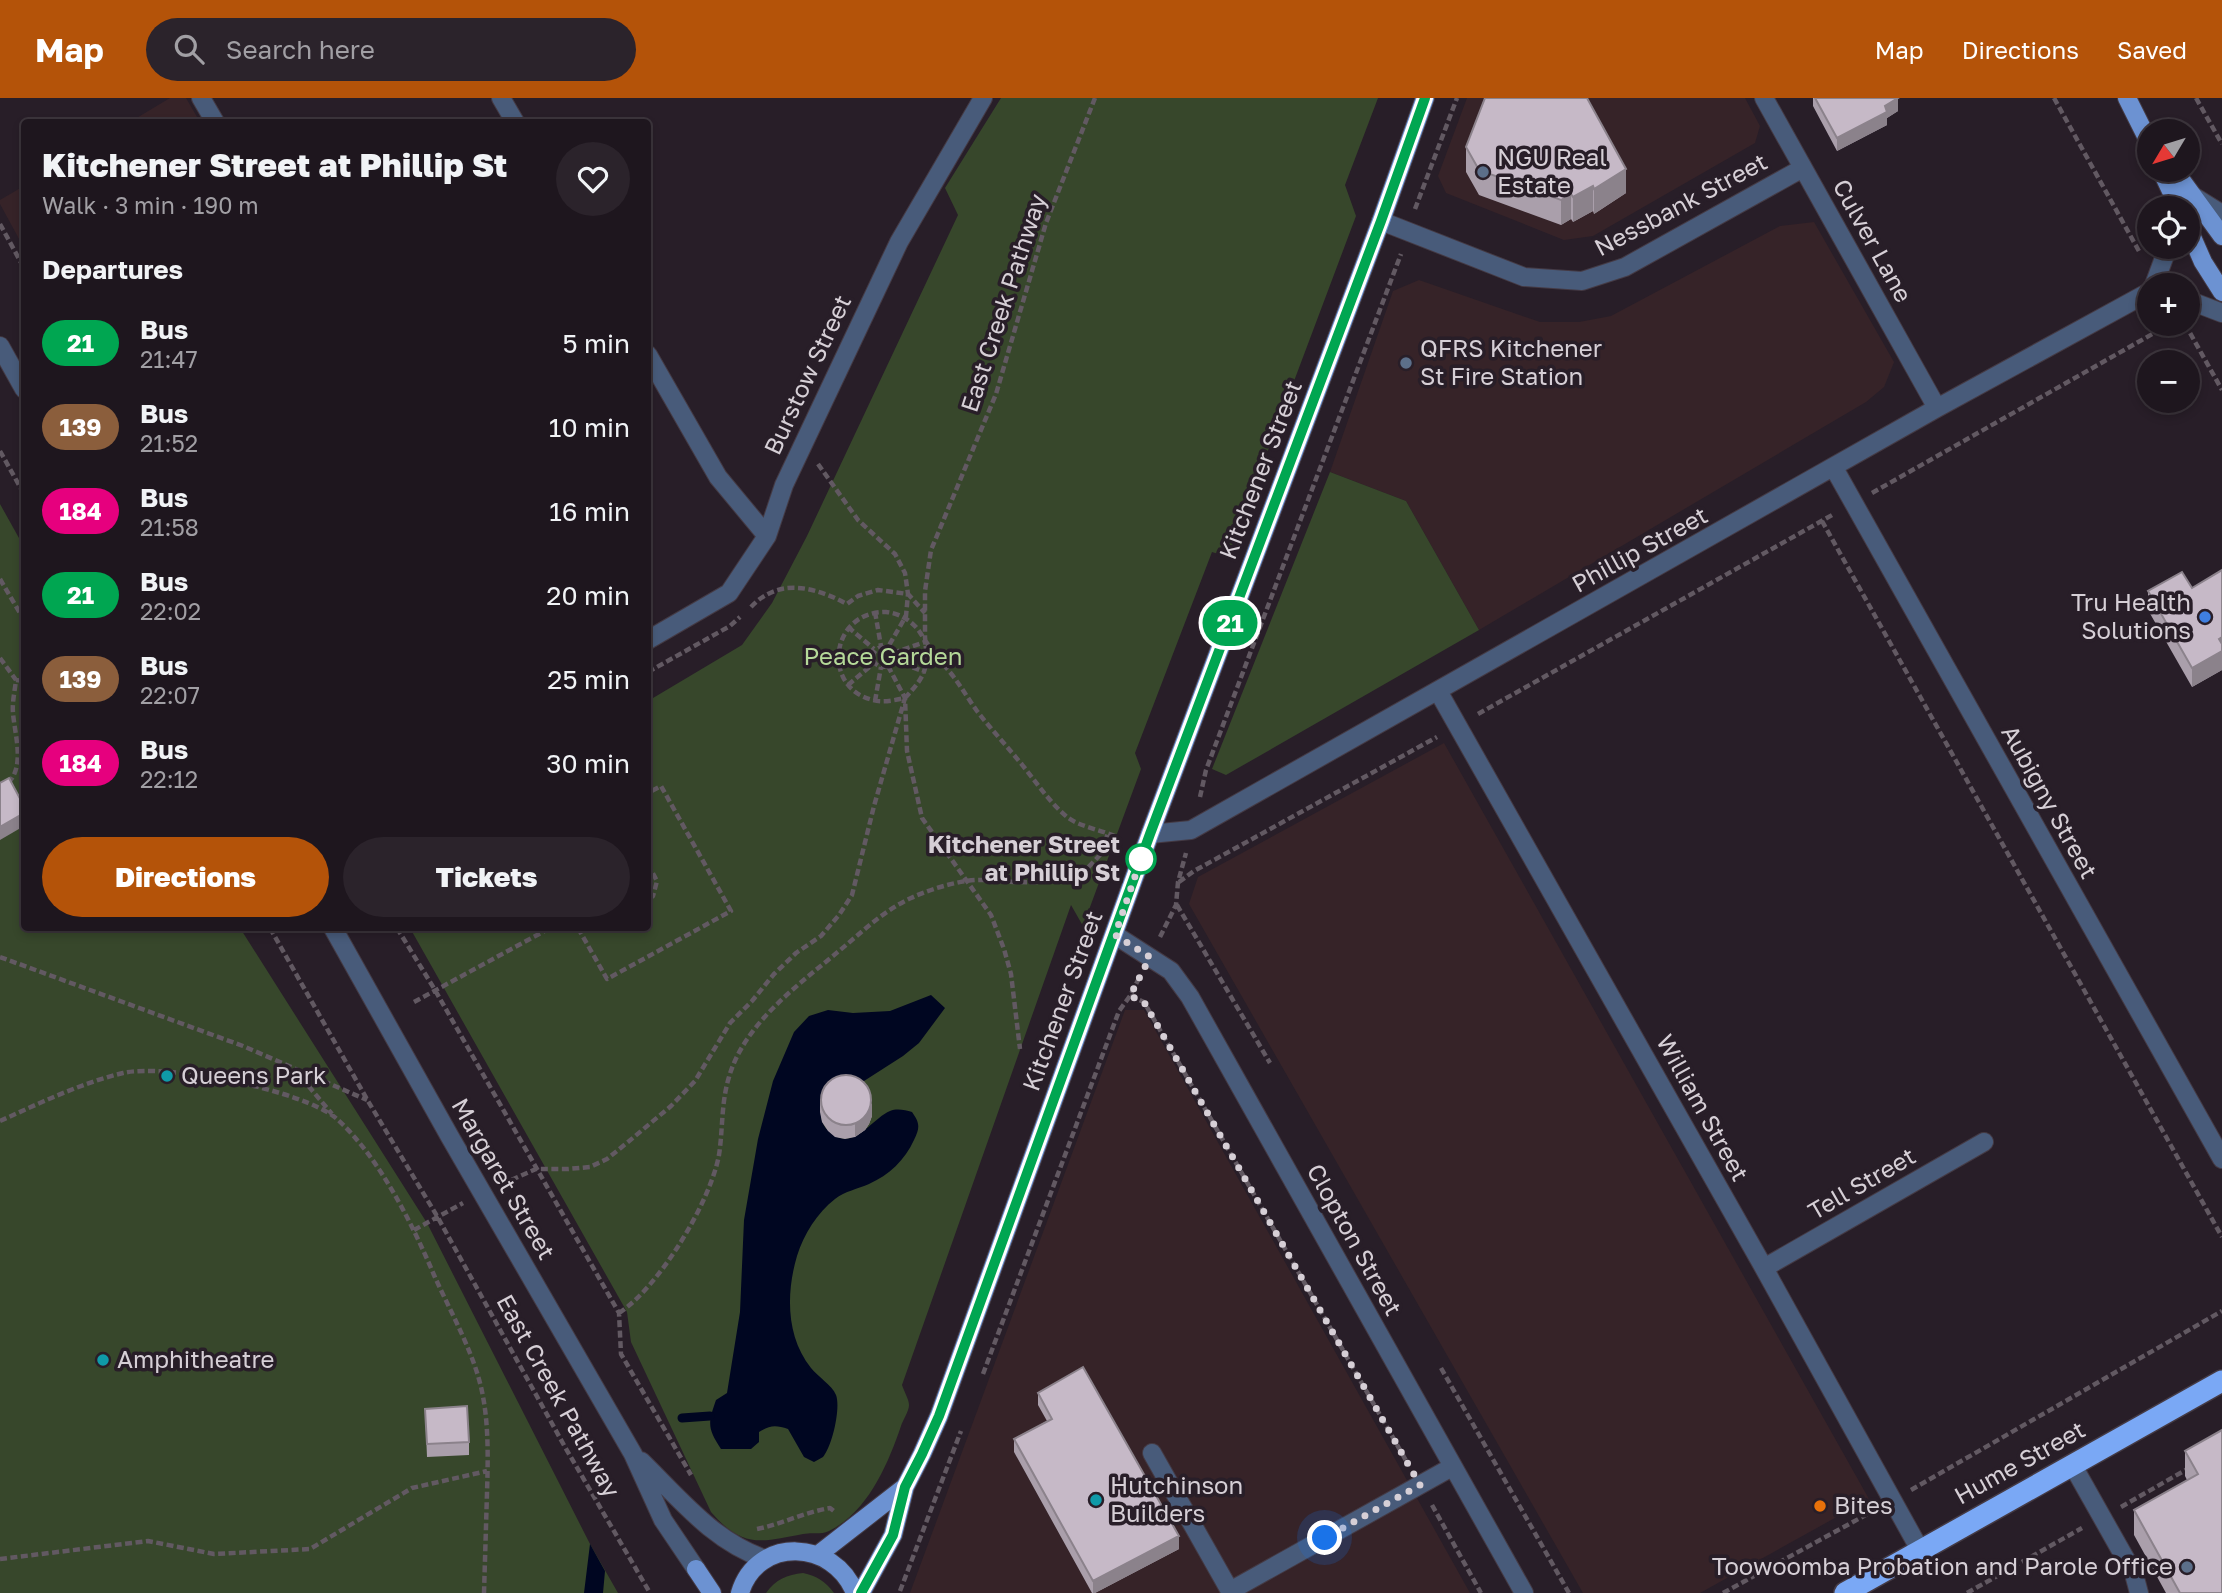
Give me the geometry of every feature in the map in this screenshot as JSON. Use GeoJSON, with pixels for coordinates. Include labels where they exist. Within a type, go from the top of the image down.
{"type":"FeatureCollection","features":[{"type":"Feature","properties":{"kind":"highway","name":"Hume Street"},"geometry":{"type":"LineString","coordinates":[[1845,1593],[2222,1381]]}},
{"type":"Feature","properties":{"kind":"main road","name":"Kitchener Street"},"geometry":{"type":"LineString","coordinates":[[861,1593],[893,1535],[905,1487],[939,1416],[1150,834],[1425,98]]}},
{"type":"Feature","properties":{"kind":"main road"},"geometry":{"type":"LineString","coordinates":[[2127,98],[2138,119]]}},
{"type":"Feature","properties":{"kind":"main road"},"geometry":{"type":"LineString","coordinates":[[2200,219],[2222,236]]}},
{"type":"Feature","properties":{"kind":"main road"},"geometry":{"type":"LineString","coordinates":[[2200,255],[2222,292]]}},
{"type":"Feature","properties":{"kind":"main road","name":"Kitchener Street"},"geometry":{"type":"LineString","coordinates":[[818,1554],[905,1487]]}},
{"type":"Feature","properties":{"kind":"main road"},"geometry":{"type":"LineString","coordinates":[[740,1593],[752,1571],[765,1559],[782,1552],[801,1550],[818,1554],[837,1565],[850,1580],[855,1593]]}},
{"type":"Feature","properties":{"kind":"main road"},"geometry":{"type":"LineString","coordinates":[[696,1569],[699,1593]]}},
{"type":"Feature","properties":{"kind":"main road"},"geometry":{"type":"LineString","coordinates":[[696,1569],[712,1593]]}},
{"type":"Feature","properties":{"kind":"street"},"geometry":{"type":"LineString","coordinates":[[201,98],[213,119]]}},
{"type":"Feature","properties":{"kind":"street"},"geometry":{"type":"LineString","coordinates":[[501,98],[513,119]]}},
{"type":"Feature","properties":{"kind":"street","name":"Burstow Street"},"geometry":{"type":"LineString","coordinates":[[651,637],[729,593],[767,536],[784,485],[899,242],[983,98]]}},
{"type":"Feature","properties":{"kind":"street","name":"Culver Lane"},"geometry":{"type":"LineString","coordinates":[[1764,98],[1937,408]]}},
{"type":"Feature","properties":{"kind":"street","name":"Nessbank Street"},"geometry":{"type":"LineString","coordinates":[[1381,221],[1524,277],[1582,281],[1625,267],[1803,168]]}},
{"type":"Feature","properties":{"kind":"street"},"geometry":{"type":"LineString","coordinates":[[2200,209],[2222,214]]}},
{"type":"Feature","properties":{"kind":"street","name":"Phillip Street"},"geometry":{"type":"LineString","coordinates":[[1150,834],[1191,830],[1937,408],[2137,299]]}},
{"type":"Feature","properties":{"kind":"street"},"geometry":{"type":"LineString","coordinates":[[2200,305],[2222,313]]}},
{"type":"Feature","properties":{"kind":"street"},"geometry":{"type":"LineString","coordinates":[[0,346],[21,384]]}},
{"type":"Feature","properties":{"kind":"street"},"geometry":{"type":"LineString","coordinates":[[651,360],[718,477],[767,536]]}},
{"type":"Feature","properties":{"kind":"street","name":"Aubigny Street"},"geometry":{"type":"LineString","coordinates":[[1834,468],[2222,1159]]}},
{"type":"Feature","properties":{"kind":"street","name":"William Street"},"geometry":{"type":"LineString","coordinates":[[1438,691],[1920,1550]]}},
{"type":"Feature","properties":{"kind":"street","name":"Margaret Street"},"geometry":{"type":"LineString","coordinates":[[335,931],[633,1454],[663,1520],[696,1569]]}},
{"type":"Feature","properties":{"kind":"street","name":"Clopton Street"},"geometry":{"type":"LineString","coordinates":[[1115,935],[1171,971],[1190,997],[1524,1593]]}},
{"type":"Feature","properties":{"kind":"street","name":"Tell Street"},"geometry":{"type":"LineString","coordinates":[[1764,1268],[1984,1142]]}},
{"type":"Feature","properties":{"kind":"street"},"geometry":{"type":"LineString","coordinates":[[1152,1453],[1230,1591],[1452,1466]]}},
{"type":"Feature","properties":{"kind":"street","name":"Margaret Street"},"geometry":{"type":"LineString","coordinates":[[633,1454],[707,1526],[726,1541],[765,1559]]}},
{"type":"Feature","properties":{"kind":"street"},"geometry":{"type":"LineString","coordinates":[[2072,1464],[2134,1574],[2139,1593]]}},
{"type":"Feature","properties":{"kind":"path","name":"East Creek Pathway"},"geometry":{"type":"LineString","coordinates":[[925,672],[928,657],[925,642],[925,591],[931,550],[996,394],[1046,223],[1095,98]]}},
{"type":"Feature","properties":{"kind":"path"},"geometry":{"type":"LineString","coordinates":[[982,1377],[1119,1011],[1130,996],[1176,905],[1178,882],[1206,770],[1457,98]]}},
{"type":"Feature","properties":{"kind":"path"},"geometry":{"type":"LineString","coordinates":[[2054,98],[2137,248]]}},
{"type":"Feature","properties":{"kind":"path"},"geometry":{"type":"LineString","coordinates":[[2196,98],[2222,144]]}},
{"type":"Feature","properties":{"kind":"path"},"geometry":{"type":"LineString","coordinates":[[0,224],[21,262]]}},
{"type":"Feature","properties":{"kind":"path"},"geometry":{"type":"LineString","coordinates":[[1178,882],[2149,336]]}},
{"type":"Feature","properties":{"kind":"path"},"geometry":{"type":"LineString","coordinates":[[2192,336],[2222,390]]}},
{"type":"Feature","properties":{"kind":"path"},"geometry":{"type":"LineString","coordinates":[[803,443],[858,520],[895,554],[905,573],[908,594],[905,618],[888,647]]}},
{"type":"Feature","properties":{"kind":"path"},"geometry":{"type":"LineString","coordinates":[[0,451],[21,489]]}},
{"type":"Feature","properties":{"kind":"path"},"geometry":{"type":"LineString","coordinates":[[1822,521],[2222,1237]]}},
{"type":"Feature","properties":{"kind":"path"},"geometry":{"type":"LineString","coordinates":[[0,579],[21,615]]}},
{"type":"Feature","properties":{"kind":"path"},"geometry":{"type":"LineString","coordinates":[[651,670],[730,626],[756,601],[774,590],[794,587],[828,594],[847,604],[858,596],[878,590],[908,594],[925,613]]}},
{"type":"Feature","properties":{"kind":"path"},"geometry":{"type":"LineString","coordinates":[[875,612],[881,646]]}},
{"type":"Feature","properties":{"kind":"path"},"geometry":{"type":"LineString","coordinates":[[905,698],[875,701],[860,695],[848,685],[840,671],[838,656],[841,640],[848,627],[860,617],[875,612],[891,612],[905,618],[917,628],[978,712],[1048,799],[1070,819],[1117,837]]}},
{"type":"Feature","properties":{"kind":"path"},"geometry":{"type":"LineString","coordinates":[[848,627],[874,649]]}},
{"type":"Feature","properties":{"kind":"path"},"geometry":{"type":"LineString","coordinates":[[893,653],[925,642]]}},
{"type":"Feature","properties":{"kind":"path"},"geometry":{"type":"LineString","coordinates":[[888,647],[893,653],[893,660],[888,666],[881,667],[874,663],[874,649],[888,647]]}},
{"type":"Feature","properties":{"kind":"path"},"geometry":{"type":"LineString","coordinates":[[838,656],[872,656]]}},
{"type":"Feature","properties":{"kind":"path"},"geometry":{"type":"LineString","coordinates":[[0,659],[16,680],[13,710],[19,756],[16,770],[6,786],[0,789]]}},
{"type":"Feature","properties":{"kind":"path"},"geometry":{"type":"LineString","coordinates":[[536,1169],[590,1167],[607,1159],[645,1128],[695,1081],[730,1023],[774,974],[796,953],[821,936],[839,915],[852,895],[905,698],[925,672],[893,660]]}},
{"type":"Feature","properties":{"kind":"path"},"geometry":{"type":"LineString","coordinates":[[848,685],[874,663]]}},
{"type":"Feature","properties":{"kind":"path"},"geometry":{"type":"LineString","coordinates":[[888,666],[905,698],[907,751],[922,818],[991,915],[1004,949],[1011,974],[1020,1049]]}},
{"type":"Feature","properties":{"kind":"path"},"geometry":{"type":"LineString","coordinates":[[875,701],[881,667]]}},
{"type":"Feature","properties":{"kind":"path"},"geometry":{"type":"LineString","coordinates":[[16,680],[21,681]]}},
{"type":"Feature","properties":{"kind":"path"},"geometry":{"type":"LineString","coordinates":[[580,931],[607,979],[731,911],[660,786],[651,791]]}},
{"type":"Feature","properties":{"kind":"path"},"geometry":{"type":"LineString","coordinates":[[619,1313],[632,1304],[651,1283],[690,1229],[703,1202],[718,1157],[723,1102],[736,1059],[760,1023],[803,979],[886,912],[912,898],[968,880],[1022,883],[1077,879],[1101,854],[1108,833]]}},
{"type":"Feature","properties":{"kind":"path"},"geometry":{"type":"LineString","coordinates":[[651,870],[657,881],[651,898]]}},
{"type":"Feature","properties":{"kind":"path"},"geometry":{"type":"LineString","coordinates":[[1176,905],[1270,1063]]}},
{"type":"Feature","properties":{"kind":"path","name":"East Creek Pathway"},"geometry":{"type":"LineString","coordinates":[[272,931],[437,1216],[565,1447],[650,1593]]}},
{"type":"Feature","properties":{"kind":"path"},"geometry":{"type":"LineString","coordinates":[[399,931],[619,1313],[621,1353],[695,1480]]}},
{"type":"Feature","properties":{"kind":"path"},"geometry":{"type":"LineString","coordinates":[[414,1002],[544,931]]}},
{"type":"Feature","properties":{"kind":"path"},"geometry":{"type":"LineString","coordinates":[[0,957],[243,1046],[368,1101]]}},
{"type":"Feature","properties":{"kind":"path"},"geometry":{"type":"LineString","coordinates":[[1130,996],[1144,1002],[1481,1593]]}},
{"type":"Feature","properties":{"kind":"path"},"geometry":{"type":"LineString","coordinates":[[293,1069],[368,1154],[414,1230],[471,1357],[481,1387],[486,1420],[484,1593]]}},
{"type":"Feature","properties":{"kind":"path"},"geometry":{"type":"LineString","coordinates":[[0,1121],[125,1072],[158,1071],[260,1086],[289,1096],[335,1118]]}},
{"type":"Feature","properties":{"kind":"path"},"geometry":{"type":"LineString","coordinates":[[414,1230],[437,1216]]}},
{"type":"Feature","properties":{"kind":"path"},"geometry":{"type":"LineString","coordinates":[[1723,1593],[1892,1500],[2222,1311]]}},
{"type":"Feature","properties":{"kind":"path"},"geometry":{"type":"LineString","coordinates":[[1441,1368],[1569,1593]]}},
{"type":"Feature","properties":{"kind":"path"},"geometry":{"type":"LineString","coordinates":[[900,1591],[962,1429]]}},
{"type":"Feature","properties":{"kind":"path"},"geometry":{"type":"LineString","coordinates":[[1967,1593],[2199,1462]]}},
{"type":"Feature","properties":{"kind":"path"},"geometry":{"type":"LineString","coordinates":[[0,1559],[148,1541],[215,1554],[310,1549],[412,1488],[487,1471]]}},
{"type":"Feature","properties":{"kind":"path"},"geometry":{"type":"LineString","coordinates":[[748,1528],[757,1529]]}},
{"type":"Feature","properties":{"kind":"shaded area"},"geometry":{"type":"Polygon","coordinates":[[[170,98],[186,98],[198,119],[135,119],[170,98]]]}},
{"type":"Feature","properties":{"kind":"shaded area"},"geometry":{"type":"Polygon","coordinates":[[[1467,98],[1745,98],[1760,126],[1755,143],[1593,236],[1564,240],[1446,193],[1438,176],[1467,98]]]}},
{"type":"Feature","properties":{"kind":"shaded area"},"geometry":{"type":"Polygon","coordinates":[[[21,188],[21,242],[0,204],[0,200],[21,188]]]}},
{"type":"Feature","properties":{"kind":"shaded area"},"geometry":{"type":"Polygon","coordinates":[[[1814,222],[1894,362],[1884,387],[1866,402],[1479,630],[1406,501],[1330,472],[1393,291],[1419,280],[1540,322],[1579,322],[1611,316],[1780,226],[1814,222]]]}},
{"type":"Feature","properties":{"kind":"shaded area"},"geometry":{"type":"Polygon","coordinates":[[[1444,743],[1869,1499],[1700,1593],[1583,1593],[1189,904],[1198,877],[1444,743]]]}},
{"type":"Feature","properties":{"kind":"shaded area"},"geometry":{"type":"Polygon","coordinates":[[[1125,1010],[1144,1010],[1470,1593],[910,1593],[1125,1010]]]}},
{"type":"Feature","properties":{"kind":"green space","name":"Peace Garden"},"geometry":{"type":"Polygon","coordinates":[[[1001,98],[1378,98],[1345,185],[1356,216],[1228,557],[1212,552],[1135,753],[1141,769],[1083,926],[1071,905],[902,1385],[909,1407],[890,1456],[875,1486],[843,1523],[823,1533],[753,1540],[733,1532],[711,1512],[631,1342],[627,1312],[412,931],[651,931],[651,699],[742,645],[772,603],[807,536],[958,215],[945,188],[1001,98]]]}},
{"type":"Feature","properties":{"kind":"green space"},"geometry":{"type":"Polygon","coordinates":[[[1330,472],[1406,501],[1479,630],[1226,775],[1212,769],[1330,472]]]}},
{"type":"Feature","properties":{"kind":"green space","name":"Queens Park"},"geometry":{"type":"Polygon","coordinates":[[[0,504],[21,542],[21,931],[242,931],[427,1223],[590,1544],[618,1593],[0,1593],[0,504]]]}},
{"type":"Feature","properties":{"kind":"green space"},"geometry":{"type":"Polygon","coordinates":[[[803,1573],[820,1580],[834,1593],[766,1593],[782,1578],[803,1573]]]}},
{"type":"Feature","properties":{"kind":"water"},"geometry":{"type":"Polygon","coordinates":[[[931,995],[945,1008],[919,1043],[864,1081],[841,1087],[821,1108],[821,1118],[827,1130],[846,1139],[854,1137],[883,1115],[895,1110],[912,1112],[918,1126],[910,1147],[896,1166],[865,1186],[839,1196],[822,1211],[803,1240],[793,1270],[790,1300],[797,1343],[814,1371],[836,1395],[835,1427],[830,1445],[823,1457],[814,1462],[804,1457],[788,1429],[776,1426],[759,1432],[759,1442],[751,1449],[721,1449],[713,1436],[710,1420],[716,1400],[727,1393],[740,1312],[744,1220],[758,1139],[773,1081],[794,1032],[809,1016],[828,1010],[853,1013],[890,1011],[931,995]]]}},
{"type":"Feature","properties":{"kind":"water"},"geometry":{"type":"Polygon","coordinates":[[[590,1544],[605,1571],[603,1593],[584,1593],[590,1544]]]}},
{"type":"Feature","properties":{"kind":"building"},"geometry":{"type":"Polygon","coordinates":[[[1485,98],[1587,98],[1626,169],[1594,189],[1593,186],[1561,200],[1479,170],[1466,147],[1485,98]]]}},
{"type":"Feature","properties":{"kind":"building"},"geometry":{"type":"Polygon","coordinates":[[[1815,98],[1898,98],[1885,106],[1887,112],[1837,138],[1815,98]]]}},
{"type":"Feature","properties":{"kind":"building"},"geometry":{"type":"Polygon","coordinates":[[[2222,570],[2222,637],[2219,639],[2222,651],[2192,668],[2148,591],[2182,572],[2192,588],[2222,570]]]}},
{"type":"Feature","properties":{"kind":"building"},"geometry":{"type":"Polygon","coordinates":[[[9,778],[21,800],[21,815],[0,827],[0,783],[9,778]]]}},
{"type":"Feature","properties":{"kind":"building"},"geometry":{"type":"Polygon","coordinates":[[[846,1075],[864,1082],[871,1100],[864,1118],[846,1125],[828,1118],[821,1100],[828,1082],[846,1075]]]}},
{"type":"Feature","properties":{"kind":"building","name":"Hutchinson Builders"},"geometry":{"type":"Polygon","coordinates":[[[1083,1367],[1179,1536],[1093,1581],[1014,1439],[1052,1419],[1038,1393],[1083,1367]]]}},
{"type":"Feature","properties":{"kind":"building"},"geometry":{"type":"Polygon","coordinates":[[[467,1406],[469,1442],[427,1444],[425,1409],[467,1406]]]}},
{"type":"Feature","properties":{"kind":"building"},"geometry":{"type":"Polygon","coordinates":[[[2222,1430],[2222,1593],[2180,1593],[2134,1510],[2198,1474],[2185,1451],[2222,1430]]]}},
{"type":"Feature","properties":{"kind":"waterway"},"geometry":{"type":"LineString","coordinates":[[682,1418],[710,1416]]}},
{"type":"Feature","properties":{"kind":"bus line","name":"21"},"geometry":{"type":"LineString","coordinates":[[861,1593],[893,1535],[905,1487],[939,1416],[1150,834],[1425,98]]}},
{"type":"Feature","properties":{"kind":"place","name":"NGU Real Estate"},"geometry":{"type":"Point","coordinates":[1483,172]}},
{"type":"Feature","properties":{"kind":"place","name":"QFRS Kitchener St Fire Station"},"geometry":{"type":"Point","coordinates":[1406,363]}},
{"type":"Feature","properties":{"kind":"place","name":"Tru Health Solutions"},"geometry":{"type":"Point","coordinates":[2205,617]}},
{"type":"Feature","properties":{"kind":"place","name":"Kitchener Street at Phillip St"},"geometry":{"type":"Point","coordinates":[1141,859]}},
{"type":"Feature","properties":{"kind":"place","name":"Queens Park"},"geometry":{"type":"Point","coordinates":[167,1076]}},
{"type":"Feature","properties":{"kind":"place","name":"Amphitheatre"},"geometry":{"type":"Point","coordinates":[103,1360]}},
{"type":"Feature","properties":{"kind":"place","name":"Hutchinson Builders"},"geometry":{"type":"Point","coordinates":[1096,1500]}},
{"type":"Feature","properties":{"kind":"place","name":"Bites"},"geometry":{"type":"Point","coordinates":[1820,1506]}},
{"type":"Feature","properties":{"kind":"place","name":"Toowoomba Probation and Parole Office"},"geometry":{"type":"Point","coordinates":[2187,1567]}},
{"type":"Feature","properties":{"kind":"route"},"geometry":{"type":"LineString","coordinates":[[1141,859],[1142,856],[1115,935],[1150,957],[1130,996],[1144,1002],[1420,1485],[1325,1538]]}}]}
